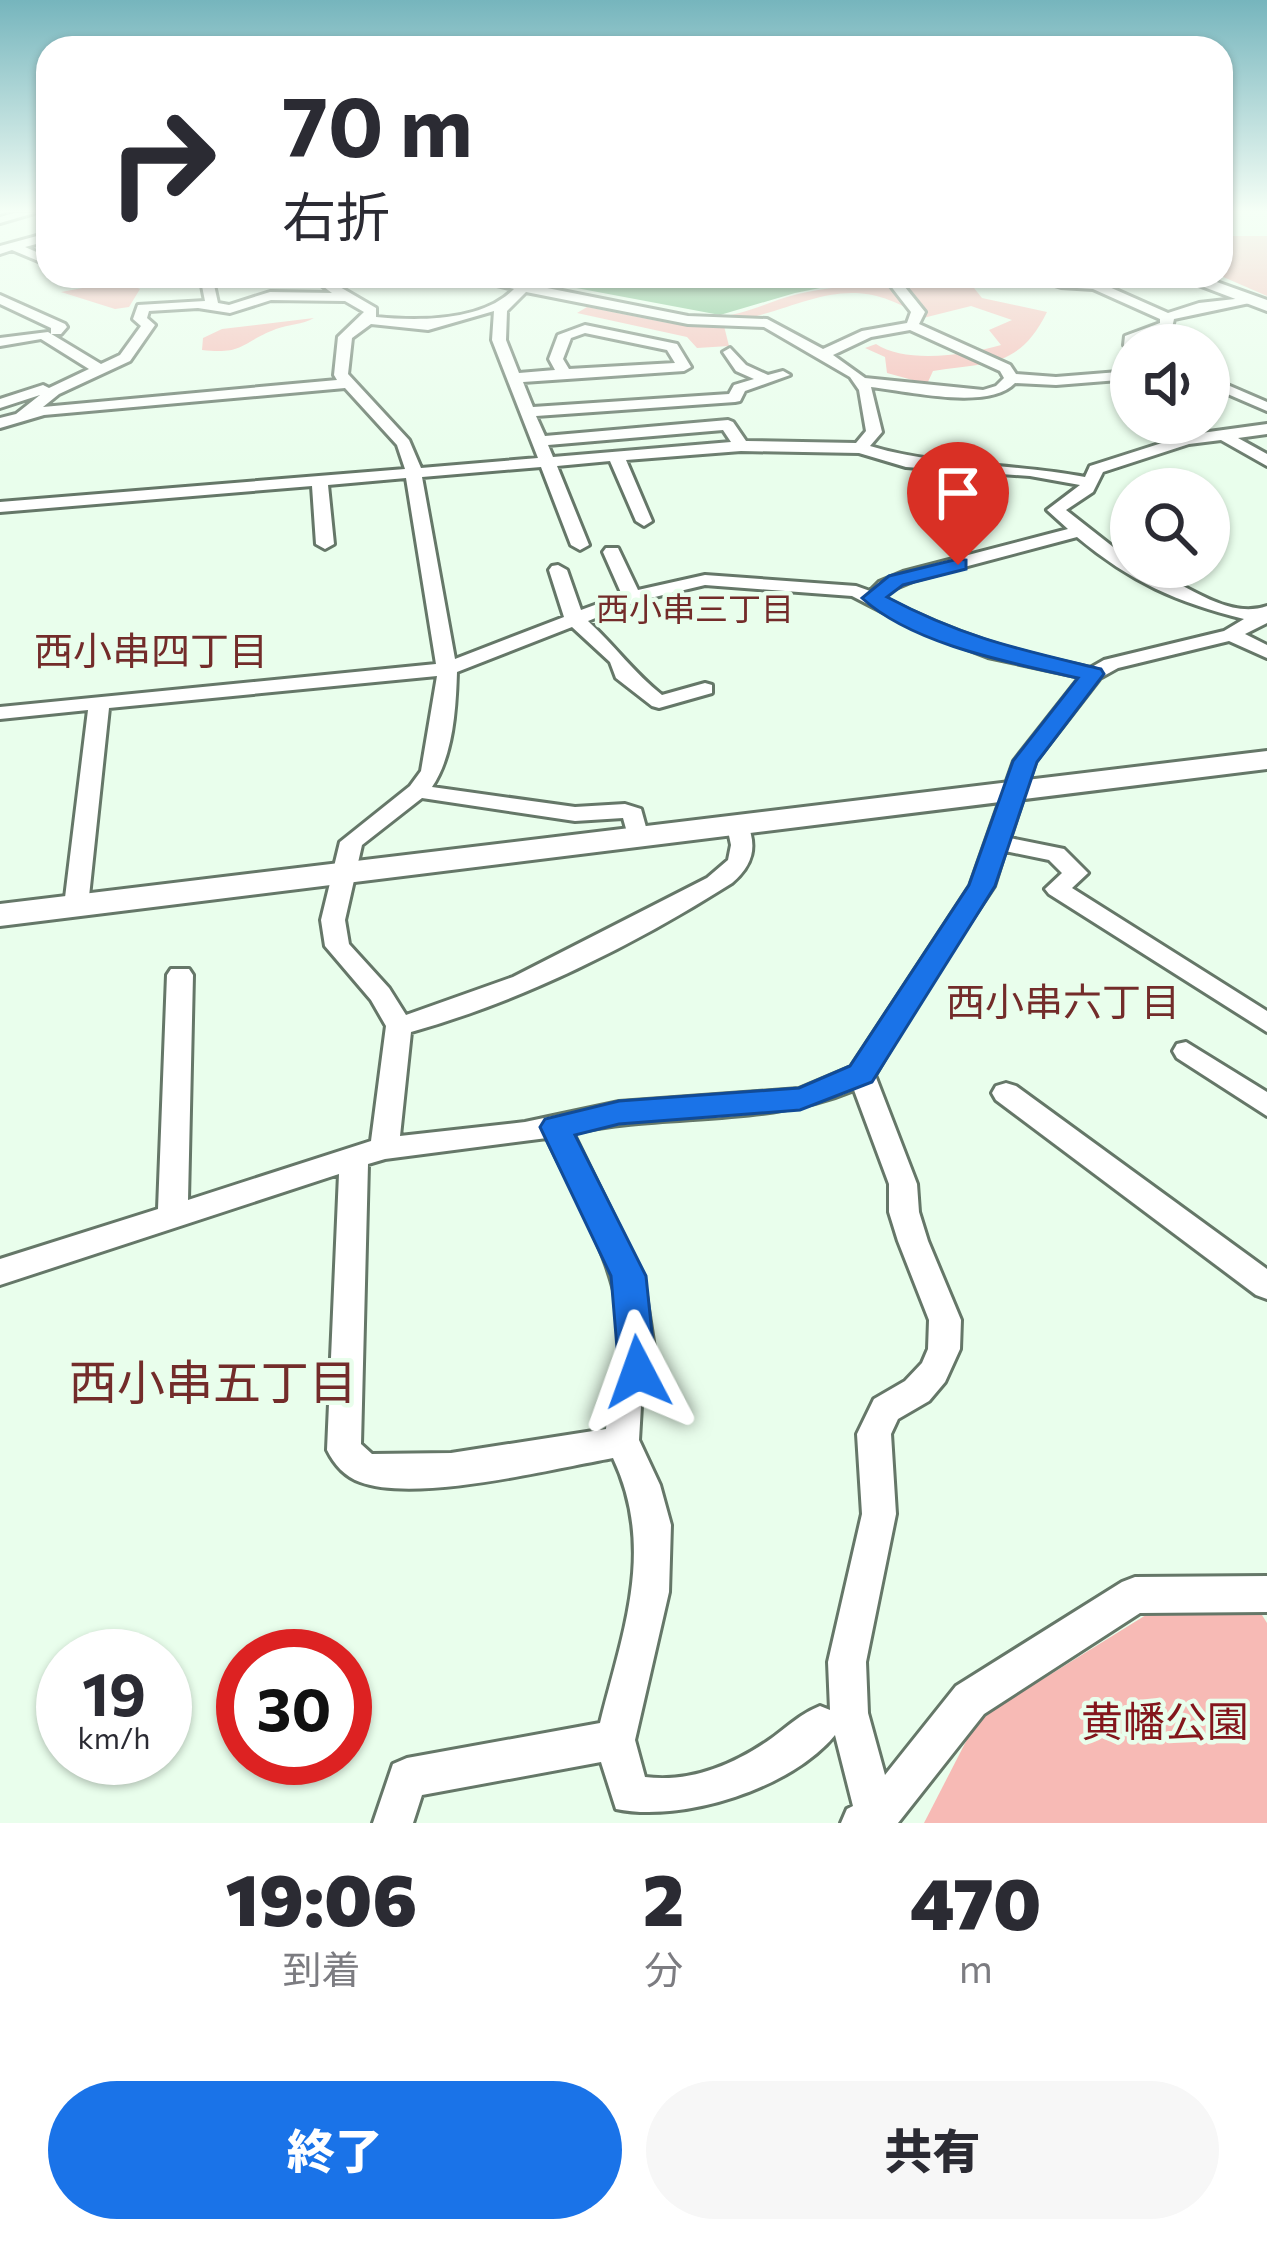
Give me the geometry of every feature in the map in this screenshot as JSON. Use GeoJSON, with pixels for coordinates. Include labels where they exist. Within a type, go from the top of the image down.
{"type":"FeatureCollection","features":[{"type":"Feature","properties":{"kind":"street"},"geometry":{"type":"LineString","coordinates":[[210,298],[212,306]]}},
{"type":"Feature","properties":{"kind":"street"},"geometry":{"type":"LineString","coordinates":[[23,415],[54,391],[130,351],[148,325],[140,319],[143,308],[235,308],[264,298]]}},
{"type":"Feature","properties":{"kind":"street"},"geometry":{"type":"LineString","coordinates":[[352,298],[369,306],[368,320]]}},
{"type":"Feature","properties":{"kind":"street"},"geometry":{"type":"LineString","coordinates":[[513,298],[497,318],[497,326],[580,545]]}},
{"type":"Feature","properties":{"kind":"street"},"geometry":{"type":"LineString","coordinates":[[575,298],[688,320],[767,323],[824,354],[862,382],[983,394],[1001,389],[1011,377]]}},
{"type":"Feature","properties":{"kind":"street"},"geometry":{"type":"LineString","coordinates":[[907,298],[918,312],[912,326]]}},
{"type":"Feature","properties":{"kind":"street"},"geometry":{"type":"LineString","coordinates":[[1130,298],[1166,317],[1198,307],[1260,304]]}},
{"type":"Feature","properties":{"kind":"street"},"geometry":{"type":"LineString","coordinates":[[0,299],[60,327],[43,335],[0,342]]}},
{"type":"Feature","properties":{"kind":"street"},"geometry":{"type":"LineString","coordinates":[[508,303],[428,326],[368,320],[345,338],[340,366],[348,383],[404,442],[414,472],[447,669],[436,756],[418,791],[352,842],[333,920],[337,946],[380,994],[399,1026],[369,1152],[344,1450],[366,1468],[405,1469],[476,1465],[622,1441]]}},
{"type":"Feature","properties":{"kind":"street"},"geometry":{"type":"LineString","coordinates":[[1166,317],[1167,324]]}},
{"type":"Feature","properties":{"kind":"street"},"geometry":{"type":"LineString","coordinates":[[824,354],[867,334],[912,326],[1005,368],[1011,377]]}},
{"type":"Feature","properties":{"kind":"street"},"geometry":{"type":"LineString","coordinates":[[515,378],[684,367],[672,347],[585,329],[566,335],[556,359],[565,374]]}},
{"type":"Feature","properties":{"kind":"street"},"geometry":{"type":"LineString","coordinates":[[43,335],[99,369]]}},
{"type":"Feature","properties":{"kind":"street"},"geometry":{"type":"LineString","coordinates":[[527,412],[735,398],[740,388],[775,377],[741,368],[730,352]]}},
{"type":"Feature","properties":{"kind":"street"},"geometry":{"type":"LineString","coordinates":[[0,404],[55,384],[57,374],[81,360]]}},
{"type":"Feature","properties":{"kind":"street"},"geometry":{"type":"LineString","coordinates":[[1011,377],[1056,381],[1110,377]]}},
{"type":"Feature","properties":{"kind":"street"},"geometry":{"type":"LineString","coordinates":[[860,448],[874,432],[862,382]]}},
{"type":"Feature","properties":{"kind":"street"},"geometry":{"type":"LineString","coordinates":[[0,423],[23,415],[348,383]]}},
{"type":"Feature","properties":{"kind":"street"},"geometry":{"type":"LineString","coordinates":[[1230,390],[1267,407]]}},
{"type":"Feature","properties":{"kind":"street"},"geometry":{"type":"LineString","coordinates":[[538,441],[728,425],[741,446]]}},
{"type":"Feature","properties":{"kind":"street"},"geometry":{"type":"LineString","coordinates":[[1230,433],[1267,429]]}},
{"type":"Feature","properties":{"kind":"street"},"geometry":{"type":"LineString","coordinates":[[1230,438],[1267,461]]}},
{"type":"Feature","properties":{"kind":"street"},"geometry":{"type":"LineString","coordinates":[[1174,444],[1096,469],[1087,489],[1055,510],[1076,532],[1117,561],[1190,600],[1264,616]]}},
{"type":"Feature","properties":{"kind":"street"},"geometry":{"type":"LineString","coordinates":[[0,507],[741,446],[860,448],[906,462],[1030,471],[1088,482]]}},
{"type":"Feature","properties":{"kind":"street"},"geometry":{"type":"LineString","coordinates":[[616,456],[644,520]]}},
{"type":"Feature","properties":{"kind":"street"},"geometry":{"type":"LineString","coordinates":[[320,480],[325,544]]}},
{"type":"Feature","properties":{"kind":"street"},"geometry":{"type":"LineString","coordinates":[[873,598],[910,576],[1076,532]]}},
{"type":"Feature","properties":{"kind":"street"},"geometry":{"type":"LineString","coordinates":[[612,552],[632,597]]}},
{"type":"Feature","properties":{"kind":"street"},"geometry":{"type":"LineString","coordinates":[[558,570],[578,620],[619,660],[623,674],[659,702],[705,689]]}},
{"type":"Feature","properties":{"kind":"street"},"geometry":{"type":"LineString","coordinates":[[0,713],[447,669],[632,597],[705,580],[827,586],[873,598],[926,626],[995,653],[1093,674]]}},
{"type":"Feature","properties":{"kind":"street"},"geometry":{"type":"LineString","coordinates":[[0,1272],[369,1152],[556,1127],[619,1112],[800,1099],[861,1074],[982,886],[1025,761],[1093,674],[1111,664],[1231,635],[1264,616]]}},
{"type":"Feature","properties":{"kind":"street"},"geometry":{"type":"LineString","coordinates":[[1231,635],[1267,652]]}},
{"type":"Feature","properties":{"kind":"street"},"geometry":{"type":"LineString","coordinates":[[76,906],[99,704]]}},
{"type":"Feature","properties":{"kind":"street"},"geometry":{"type":"LineString","coordinates":[[0,915],[1267,760]]}},
{"type":"Feature","properties":{"kind":"street"},"geometry":{"type":"LineString","coordinates":[[418,791],[575,814],[626,811],[633,814],[638,838]]}},
{"type":"Feature","properties":{"kind":"street"},"geometry":{"type":"LineString","coordinates":[[399,1026],[434,1018],[519,984],[725,878],[743,857],[738,826]]}},
{"type":"Feature","properties":{"kind":"street"},"geometry":{"type":"LineString","coordinates":[[998,843],[1056,854],[1076,873],[1058,889],[1267,1022]]}},
{"type":"Feature","properties":{"kind":"street"},"geometry":{"type":"LineString","coordinates":[[173,1214],[180,975]]}},
{"type":"Feature","properties":{"kind":"street"},"geometry":{"type":"LineString","coordinates":[[1186,1051],[1267,1106]]}},
{"type":"Feature","properties":{"kind":"street"},"geometry":{"type":"LineString","coordinates":[[861,1074],[903,1184],[904,1212],[913,1241],[945,1320],[944,1349],[934,1372],[917,1390],[886,1409],[874,1434],[879,1514],[847,1662],[849,1713],[872,1822]]}},
{"type":"Feature","properties":{"kind":"street"},"geometry":{"type":"LineString","coordinates":[[1006,1093],[1267,1286]]}},
{"type":"Feature","properties":{"kind":"street"},"geometry":{"type":"LineString","coordinates":[[556,1127],[628,1276],[638,1372],[624,1406],[622,1441],[643,1484],[653,1525],[651,1592],[615,1740],[630,1795],[658,1802],[742,1780],[783,1756],[820,1725]]}},
{"type":"Feature","properties":{"kind":"street"},"geometry":{"type":"LineString","coordinates":[[872,1822],[970,1700],[1136,1595],[1267,1594]]}},
{"type":"Feature","properties":{"kind":"street"},"geometry":{"type":"LineString","coordinates":[[394,1823],[407,1778],[615,1740]]}},
{"type":"Feature","properties":{"kind":"green space"},"geometry":{"type":"Polygon","coordinates":[[[80,298],[134,298],[129,307],[115,309],[80,298]]]}},
{"type":"Feature","properties":{"kind":"green space"},"geometry":{"type":"Polygon","coordinates":[[[786,298],[820,298],[729,322],[724,326],[729,346],[697,348],[687,337],[577,313],[587,307],[668,323],[716,326],[714,317],[786,298]]]}},
{"type":"Feature","properties":{"kind":"green space"},"geometry":{"type":"Polygon","coordinates":[[[881,298],[982,298],[1047,312],[1036,331],[1013,353],[1000,360],[933,371],[927,384],[887,373],[885,357],[865,348],[876,344],[920,356],[972,352],[1001,345],[989,330],[1012,320],[971,306],[923,318],[881,298]]]}},
{"type":"Feature","properties":{"kind":"green space"},"geometry":{"type":"Polygon","coordinates":[[[314,318],[276,329],[235,349],[202,350],[203,338],[222,329],[314,318]]]}},
{"type":"Feature","properties":{"kind":"green space","name":"黄幡公園"},"geometry":{"type":"Polygon","coordinates":[[[1154,1610],[1262,1615],[1267,1623],[1267,1823],[924,1823],[977,1720],[1154,1610]]]}},
{"type":"Feature","properties":{"kind":"shaded area"},"geometry":{"type":"Polygon","coordinates":[[[630,298],[778,298],[720,315],[630,298]]]}},
{"type":"Feature","properties":{"kind":"district","name":"西小串三丁目"},"geometry":{"type":"Point","coordinates":[695,609]}},
{"type":"Feature","properties":{"kind":"district","name":"西小串四丁目"},"geometry":{"type":"Point","coordinates":[151,651]}},
{"type":"Feature","properties":{"kind":"district","name":"西小串六丁目"},"geometry":{"type":"Point","coordinates":[1063,1002]}},
{"type":"Feature","properties":{"kind":"district","name":"西小串五丁目"},"geometry":{"type":"Point","coordinates":[213,1383]}},
{"type":"Feature","properties":{"kind":"route"},"geometry":{"type":"LineString","coordinates":[[638,1372],[628,1276],[556,1127],[619,1112],[800,1099],[861,1074],[876,1055],[915,985],[982,886],[1025,761],[1093,674],[995,653],[926,626],[873,598],[896,580],[958,565]]}}]}
